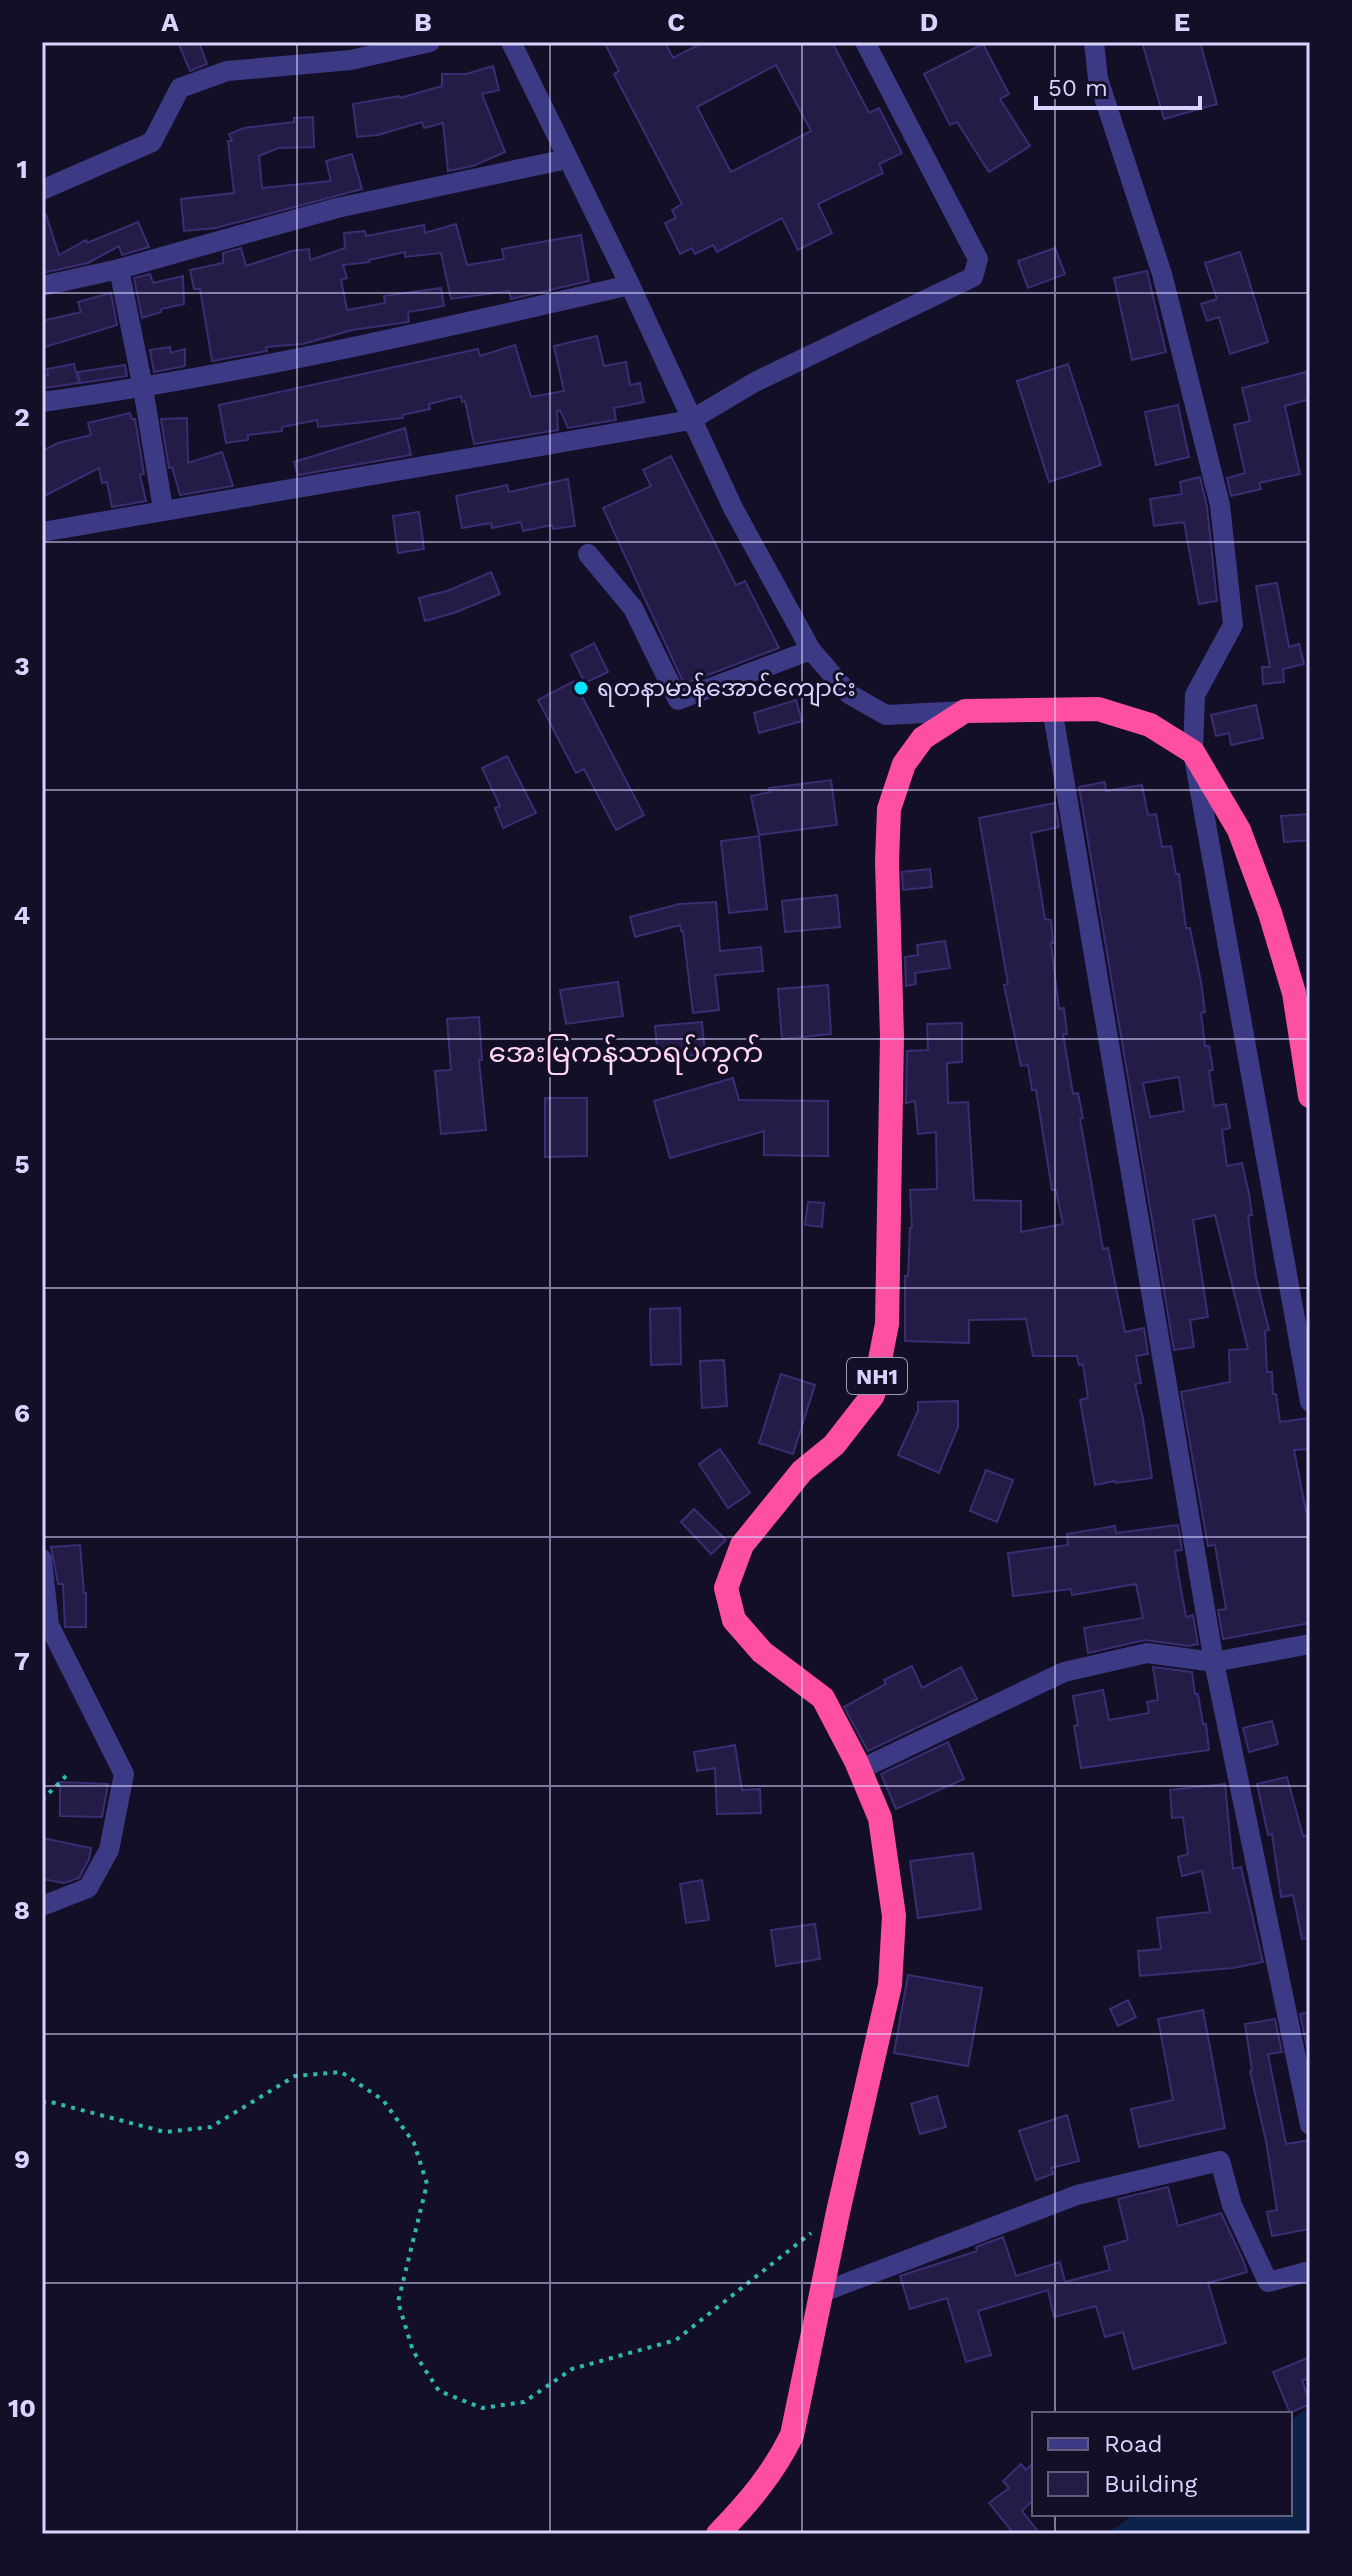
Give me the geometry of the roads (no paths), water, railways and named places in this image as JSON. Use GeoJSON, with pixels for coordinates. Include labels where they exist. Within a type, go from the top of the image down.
{"type":"FeatureCollection","features":[{"type":"Feature","properties":{"kind":"highway"},"geometry":{"type":"LineString","coordinates":[[965,711],[1098,709],[1150,725],[1193,752],[1239,830],[1270,913],[1294,993],[1310,1096]]}},
{"type":"Feature","properties":{"kind":"highway","name":"NH1"},"geometry":{"type":"LineString","coordinates":[[718,2534],[755,2496],[776,2467],[792,2435],[838,2212],[890,1985],[894,1916],[880,1818],[823,1698],[752,1642],[734,1620],[726,1588],[742,1545],[802,1471],[834,1445],[873,1395],[887,1324],[892,1037],[887,861],[889,809],[904,764],[923,738],[965,711]]}},
{"type":"Feature","properties":{"kind":"street"},"geometry":{"type":"LineString","coordinates":[[42,190],[152,142],[180,88],[227,71],[349,51],[430,42]]}},
{"type":"Feature","properties":{"kind":"street"},"geometry":{"type":"LineString","coordinates":[[511,42],[630,285],[733,508],[811,650],[849,694],[886,715],[965,711]]}},
{"type":"Feature","properties":{"kind":"street"},"geometry":{"type":"LineString","coordinates":[[42,532],[691,420],[755,382],[973,277],[978,259],[865,42]]}},
{"type":"Feature","properties":{"kind":"street"},"geometry":{"type":"LineString","coordinates":[[1094,42],[1098,79],[1162,274],[1220,505],[1233,625],[1195,695],[1193,752],[1310,1402]]}},
{"type":"Feature","properties":{"kind":"street"},"geometry":{"type":"LineString","coordinates":[[42,286],[119,269],[337,208],[567,159]]}},
{"type":"Feature","properties":{"kind":"street"},"geometry":{"type":"LineString","coordinates":[[119,269],[163,509]]}},
{"type":"Feature","properties":{"kind":"street"},"geometry":{"type":"LineString","coordinates":[[42,402],[143,388],[401,338],[630,285]]}},
{"type":"Feature","properties":{"kind":"street"},"geometry":{"type":"LineString","coordinates":[[588,554],[633,608],[678,700],[811,650]]}},
{"type":"Feature","properties":{"kind":"street"},"geometry":{"type":"LineString","coordinates":[[1052,708],[1214,1662],[1310,2125]]}},
{"type":"Feature","properties":{"kind":"street"},"geometry":{"type":"LineString","coordinates":[[42,1559],[49,1625],[124,1774],[109,1850],[88,1888],[42,1906]]}},
{"type":"Feature","properties":{"kind":"street"},"geometry":{"type":"LineString","coordinates":[[859,1770],[1064,1672],[1147,1653],[1214,1662],[1310,1644]]}},
{"type":"Feature","properties":{"kind":"street"},"geometry":{"type":"LineString","coordinates":[[823,2292],[1077,2195],[1220,2161],[1232,2205],[1268,2282],[1310,2271]]}},
{"type":"Feature","properties":{"kind":"water"},"geometry":{"type":"Polygon","coordinates":[[[1310,2408],[1310,2534],[1106,2534],[1132,2516],[1292,2516],[1292,2419],[1310,2408]]]}},
{"type":"Feature","properties":{"kind":"place","name":"ရတနာမာန်အောင်ကျောင်း"},"geometry":{"type":"Point","coordinates":[581,688]}},
{"type":"Feature","properties":{"kind":"district","name":"အေးမြကန်သာရပ်ကွက်"},"geometry":{"type":"Point","coordinates":[626,1052]}}]}
